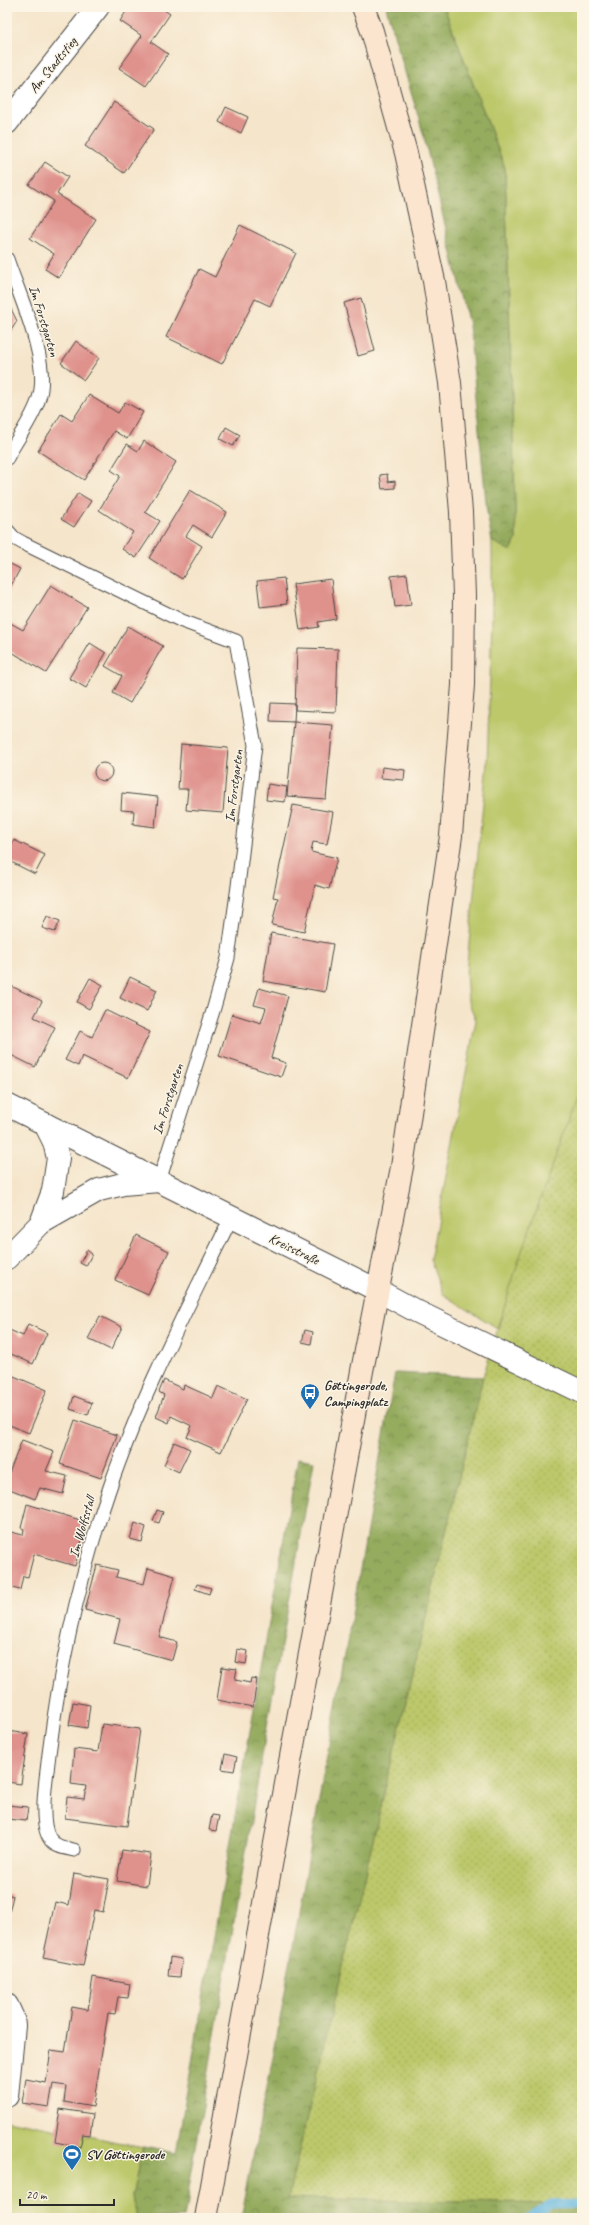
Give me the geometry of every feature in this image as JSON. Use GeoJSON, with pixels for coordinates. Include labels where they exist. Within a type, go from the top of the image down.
{"type":"FeatureCollection","features":[{"type":"Feature","properties":{"kind":"main road"},"geometry":{"type":"LineString","coordinates":[[206,2218],[362,1371],[379,1291],[406,1144],[450,836],[463,685],[464,596],[461,512],[450,383],[434,281],[406,153],[372,31],[363,7]]}},
{"type":"Feature","properties":{"kind":"street","name":"Am Stadtstieg"},"geometry":{"type":"LineString","coordinates":[[7,123],[98,7]]}},
{"type":"Feature","properties":{"kind":"street","name":"Kreisstraße"},"geometry":{"type":"LineString","coordinates":[[7,1104],[416,1311],[582,1392]]}},
{"type":"Feature","properties":{"kind":"street"},"geometry":{"type":"LineString","coordinates":[[41,1223],[53,1191],[58,1158],[54,1142],[45,1124]]}},
{"type":"Feature","properties":{"kind":"street"},"geometry":{"type":"LineString","coordinates":[[7,1258],[41,1223],[100,1190],[123,1184],[159,1181]]}},
{"type":"Feature","properties":{"kind":"street"},"geometry":{"type":"LineString","coordinates":[[7,2005],[14,2018],[7,2096]]}},
{"type":"Feature","properties":{"kind":"lane","name":"Im Forstgarten"},"geometry":{"type":"LineString","coordinates":[[7,259],[38,350],[43,374],[39,400],[7,458]]}},
{"type":"Feature","properties":{"kind":"lane","name":"Im Forstgarten"},"geometry":{"type":"LineString","coordinates":[[7,530],[14,538],[23,543],[182,621],[236,641],[255,745],[228,958],[213,1011],[159,1181]]}},
{"type":"Feature","properties":{"kind":"lane","name":"Im Wolfsstall"},"geometry":{"type":"LineString","coordinates":[[74,1850],[60,1848],[50,1839],[44,1819],[45,1793],[52,1727],[83,1580],[109,1491],[132,1432],[148,1393],[231,1218]]}},
{"type":"Feature","properties":{"kind":"green space"},"geometry":{"type":"Polygon","coordinates":[[[386,7],[444,7],[505,168],[516,539],[511,551],[492,541],[487,512],[469,325],[423,133],[386,7]]]}},
{"type":"Feature","properties":{"kind":"green space"},"geometry":{"type":"Polygon","coordinates":[[[444,7],[582,7],[582,1087],[497,1328],[443,1294],[430,1260],[476,1020],[468,1001],[466,973],[487,763],[492,620],[492,541],[511,551],[516,539],[505,168],[444,7]]]}},
{"type":"Feature","properties":{"kind":"green space"},"geometry":{"type":"Polygon","coordinates":[[[582,1082],[582,2202],[551,2204],[288,2198],[483,1377],[518,1262],[582,1082]]]}},
{"type":"Feature","properties":{"kind":"green space"},"geometry":{"type":"Polygon","coordinates":[[[395,1373],[483,1377],[288,2198],[551,2204],[582,2202],[582,2218],[241,2218],[276,2042],[395,1373]]]}},
{"type":"Feature","properties":{"kind":"green space"},"geometry":{"type":"Polygon","coordinates":[[[298,1458],[314,1461],[268,1720],[184,2218],[136,2218],[132,2196],[143,2147],[176,2153],[298,1458]]]}},
{"type":"Feature","properties":{"kind":"green space","name":"SV Göttingerode"},"geometry":{"type":"Polygon","coordinates":[[[7,2120],[143,2147],[132,2196],[136,2218],[7,2218],[7,2120]]]}},
{"type":"Feature","properties":{"kind":"building"},"geometry":{"type":"Polygon","coordinates":[[[129,7],[160,7],[170,14],[151,42],[168,54],[146,86],[119,68],[142,36],[120,21],[129,7]]]}},
{"type":"Feature","properties":{"kind":"building"},"geometry":{"type":"Polygon","coordinates":[[[114,102],[154,129],[124,173],[85,146],[114,102]]]}},
{"type":"Feature","properties":{"kind":"building"},"geometry":{"type":"Polygon","coordinates":[[[226,107],[248,117],[241,133],[219,122],[226,107]]]}},
{"type":"Feature","properties":{"kind":"building"},"geometry":{"type":"Polygon","coordinates":[[[45,162],[68,177],[57,194],[96,219],[59,278],[45,269],[54,254],[30,238],[54,201],[29,185],[45,162]]]}},
{"type":"Feature","properties":{"kind":"building"},"geometry":{"type":"Polygon","coordinates":[[[240,225],[296,253],[270,306],[255,299],[222,364],[166,337],[199,269],[215,277],[240,225]]]}},
{"type":"Feature","properties":{"kind":"building"},"geometry":{"type":"Polygon","coordinates":[[[361,298],[375,351],[358,356],[344,303],[361,298]]]}},
{"type":"Feature","properties":{"kind":"building"},"geometry":{"type":"Polygon","coordinates":[[[7,301],[17,321],[7,337],[7,301]]]}},
{"type":"Feature","properties":{"kind":"building"},"geometry":{"type":"Polygon","coordinates":[[[76,341],[99,358],[84,380],[61,363],[76,341]]]}},
{"type":"Feature","properties":{"kind":"building"},"geometry":{"type":"Polygon","coordinates":[[[89,395],[118,413],[125,402],[143,412],[127,439],[114,431],[84,480],[38,451],[61,414],[72,421],[89,395]]]}},
{"type":"Feature","properties":{"kind":"building"},"geometry":{"type":"Polygon","coordinates":[[[226,427],[240,435],[233,446],[220,439],[226,427]]]}},
{"type":"Feature","properties":{"kind":"building"},"geometry":{"type":"Polygon","coordinates":[[[144,441],[176,462],[145,512],[160,521],[136,558],[122,549],[133,532],[99,510],[120,476],[111,470],[127,444],[138,451],[144,441]]]}},
{"type":"Feature","properties":{"kind":"building"},"geometry":{"type":"Polygon","coordinates":[[[387,474],[388,482],[395,481],[395,488],[382,489],[380,475],[387,474]]]}},
{"type":"Feature","properties":{"kind":"building"},"geometry":{"type":"Polygon","coordinates":[[[190,490],[227,512],[212,537],[193,525],[186,536],[202,546],[182,579],[149,558],[190,490]]]}},
{"type":"Feature","properties":{"kind":"building"},"geometry":{"type":"Polygon","coordinates":[[[78,493],[91,501],[74,527],[61,519],[78,493]]]}},
{"type":"Feature","properties":{"kind":"building"},"geometry":{"type":"Polygon","coordinates":[[[7,562],[20,569],[7,593],[7,562]]]}},
{"type":"Feature","properties":{"kind":"building"},"geometry":{"type":"Polygon","coordinates":[[[407,574],[411,605],[395,607],[391,576],[407,574]]]}},
{"type":"Feature","properties":{"kind":"building"},"geometry":{"type":"Polygon","coordinates":[[[284,578],[287,604],[260,607],[257,581],[284,578]]]}},
{"type":"Feature","properties":{"kind":"building"},"geometry":{"type":"Polygon","coordinates":[[[331,579],[336,619],[318,622],[319,627],[300,630],[293,584],[331,579]]]}},
{"type":"Feature","properties":{"kind":"building"},"geometry":{"type":"Polygon","coordinates":[[[51,585],[87,607],[46,673],[7,649],[7,621],[23,630],[51,585]]]}},
{"type":"Feature","properties":{"kind":"building"},"geometry":{"type":"Polygon","coordinates":[[[128,626],[163,646],[130,703],[113,693],[122,676],[105,666],[128,626]]]}},
{"type":"Feature","properties":{"kind":"building"},"geometry":{"type":"Polygon","coordinates":[[[90,643],[106,653],[86,688],[69,678],[90,643]]]}},
{"type":"Feature","properties":{"kind":"building"},"geometry":{"type":"Polygon","coordinates":[[[297,648],[338,649],[336,712],[295,710],[297,648]]]}},
{"type":"Feature","properties":{"kind":"building"},"geometry":{"type":"Polygon","coordinates":[[[271,703],[295,704],[294,722],[270,721],[271,703]]]}},
{"type":"Feature","properties":{"kind":"building"},"geometry":{"type":"Polygon","coordinates":[[[294,722],[333,725],[326,799],[287,796],[294,722]]]}},
{"type":"Feature","properties":{"kind":"building"},"geometry":{"type":"Polygon","coordinates":[[[181,744],[228,748],[223,813],[186,810],[188,789],[178,789],[181,744]]]}},
{"type":"Feature","properties":{"kind":"building"},"geometry":{"type":"Polygon","coordinates":[[[103,763],[109,766],[112,772],[109,778],[103,781],[97,778],[94,772],[97,766],[103,763]]]}},
{"type":"Feature","properties":{"kind":"building"},"geometry":{"type":"Polygon","coordinates":[[[382,767],[405,770],[404,780],[381,778],[382,767]]]}},
{"type":"Feature","properties":{"kind":"building"},"geometry":{"type":"Polygon","coordinates":[[[268,784],[287,787],[285,802],[266,800],[268,784]]]}},
{"type":"Feature","properties":{"kind":"building"},"geometry":{"type":"Polygon","coordinates":[[[122,793],[158,797],[155,827],[133,824],[134,811],[121,810],[122,793]]]}},
{"type":"Feature","properties":{"kind":"building"},"geometry":{"type":"Polygon","coordinates":[[[293,805],[333,812],[327,844],[313,842],[311,852],[337,858],[329,889],[315,885],[304,932],[272,925],[278,898],[273,897],[293,805]]]}},
{"type":"Feature","properties":{"kind":"building"},"geometry":{"type":"Polygon","coordinates":[[[14,840],[45,855],[35,874],[7,860],[7,853],[14,840]]]}},
{"type":"Feature","properties":{"kind":"building"},"geometry":{"type":"Polygon","coordinates":[[[47,916],[60,921],[55,932],[42,928],[47,916]]]}},
{"type":"Feature","properties":{"kind":"building"},"geometry":{"type":"Polygon","coordinates":[[[271,933],[333,944],[325,992],[263,981],[271,933]]]}},
{"type":"Feature","properties":{"kind":"building"},"geometry":{"type":"Polygon","coordinates":[[[130,977],[157,990],[147,1011],[120,998],[130,977]]]}},
{"type":"Feature","properties":{"kind":"building"},"geometry":{"type":"Polygon","coordinates":[[[90,978],[103,985],[89,1009],[77,1002],[90,978]]]}},
{"type":"Feature","properties":{"kind":"building"},"geometry":{"type":"Polygon","coordinates":[[[7,984],[42,1001],[34,1017],[55,1027],[35,1067],[7,1053],[7,984]]]}},
{"type":"Feature","properties":{"kind":"building"},"geometry":{"type":"Polygon","coordinates":[[[259,988],[288,996],[271,1058],[286,1063],[281,1077],[219,1056],[232,1014],[261,1023],[266,1008],[254,1005],[259,988]]]}},
{"type":"Feature","properties":{"kind":"building"},"geometry":{"type":"Polygon","coordinates":[[[105,1010],[150,1032],[128,1078],[82,1056],[78,1066],[65,1060],[80,1031],[92,1037],[105,1010]]]}},
{"type":"Feature","properties":{"kind":"building"},"geometry":{"type":"Polygon","coordinates":[[[136,1235],[169,1251],[148,1295],[115,1280],[136,1235]]]}},
{"type":"Feature","properties":{"kind":"building"},"geometry":{"type":"Polygon","coordinates":[[[87,1250],[92,1254],[86,1266],[80,1263],[87,1250]]]}},
{"type":"Feature","properties":{"kind":"building"},"geometry":{"type":"Polygon","coordinates":[[[100,1316],[122,1327],[111,1350],[88,1339],[100,1316]]]}},
{"type":"Feature","properties":{"kind":"building"},"geometry":{"type":"Polygon","coordinates":[[[28,1324],[47,1333],[33,1364],[9,1353],[7,1357],[7,1329],[23,1336],[28,1324]]]}},
{"type":"Feature","properties":{"kind":"building"},"geometry":{"type":"Polygon","coordinates":[[[305,1330],[313,1332],[311,1344],[302,1342],[305,1330]]]}},
{"type":"Feature","properties":{"kind":"building"},"geometry":{"type":"Polygon","coordinates":[[[9,1374],[47,1390],[29,1433],[7,1424],[7,1378],[9,1374]]]}},
{"type":"Feature","properties":{"kind":"building"},"geometry":{"type":"Polygon","coordinates":[[[164,1380],[183,1389],[184,1385],[213,1398],[218,1386],[247,1399],[221,1452],[187,1437],[192,1426],[171,1416],[169,1423],[156,1417],[164,1395],[159,1392],[164,1380]]]}},
{"type":"Feature","properties":{"kind":"building"},"geometry":{"type":"Polygon","coordinates":[[[74,1396],[92,1403],[88,1415],[70,1409],[74,1396]]]}},
{"type":"Feature","properties":{"kind":"building"},"geometry":{"type":"Polygon","coordinates":[[[75,1420],[117,1435],[101,1478],[60,1464],[75,1420]]]}},
{"type":"Feature","properties":{"kind":"building"},"geometry":{"type":"Polygon","coordinates":[[[22,1440],[54,1452],[46,1471],[67,1476],[63,1494],[40,1488],[35,1499],[7,1488],[7,1478],[22,1440]]]}},
{"type":"Feature","properties":{"kind":"building"},"geometry":{"type":"Polygon","coordinates":[[[174,1442],[190,1449],[179,1472],[164,1465],[174,1442]]]}},
{"type":"Feature","properties":{"kind":"building"},"geometry":{"type":"Polygon","coordinates":[[[27,1504],[87,1522],[75,1566],[34,1554],[28,1577],[23,1576],[20,1590],[8,1587],[12,1573],[7,1572],[7,1531],[23,1535],[24,1529],[21,1528],[27,1504]]]}},
{"type":"Feature","properties":{"kind":"building"},"geometry":{"type":"Polygon","coordinates":[[[157,1510],[163,1512],[159,1523],[153,1521],[157,1510]]]}},
{"type":"Feature","properties":{"kind":"building"},"geometry":{"type":"Polygon","coordinates":[[[135,1523],[146,1527],[142,1542],[130,1539],[135,1523]]]}},
{"type":"Feature","properties":{"kind":"building"},"geometry":{"type":"Polygon","coordinates":[[[97,1565],[118,1570],[116,1577],[144,1584],[148,1568],[175,1576],[159,1637],[177,1642],[172,1660],[114,1644],[120,1619],[85,1610],[97,1565]]]}},
{"type":"Feature","properties":{"kind":"building"},"geometry":{"type":"Polygon","coordinates":[[[197,1584],[211,1588],[209,1594],[195,1589],[197,1584]]]}},
{"type":"Feature","properties":{"kind":"building"},"geometry":{"type":"Polygon","coordinates":[[[237,1649],[248,1651],[246,1664],[235,1662],[237,1649]]]}},
{"type":"Feature","properties":{"kind":"building"},"geometry":{"type":"Polygon","coordinates":[[[222,1667],[237,1669],[235,1680],[250,1683],[251,1678],[257,1679],[253,1707],[217,1700],[222,1667]]]}},
{"type":"Feature","properties":{"kind":"building"},"geometry":{"type":"Polygon","coordinates":[[[73,1702],[90,1705],[87,1728],[69,1725],[73,1702]]]}},
{"type":"Feature","properties":{"kind":"building"},"geometry":{"type":"Polygon","coordinates":[[[102,1724],[140,1729],[127,1826],[65,1818],[67,1797],[84,1799],[86,1786],[71,1784],[74,1749],[98,1752],[102,1724]]]}},
{"type":"Feature","properties":{"kind":"building"},"geometry":{"type":"Polygon","coordinates":[[[7,1731],[28,1734],[21,1784],[7,1782],[7,1731]]]}},
{"type":"Feature","properties":{"kind":"building"},"geometry":{"type":"Polygon","coordinates":[[[225,1754],[237,1757],[234,1771],[222,1769],[225,1754]]]}},
{"type":"Feature","properties":{"kind":"building"},"geometry":{"type":"Polygon","coordinates":[[[7,1805],[28,1807],[26,1821],[7,1819],[7,1805]]]}},
{"type":"Feature","properties":{"kind":"building"},"geometry":{"type":"Polygon","coordinates":[[[212,1815],[219,1816],[216,1831],[209,1830],[212,1815]]]}},
{"type":"Feature","properties":{"kind":"building"},"geometry":{"type":"Polygon","coordinates":[[[122,1850],[151,1854],[147,1886],[117,1881],[122,1850]]]}},
{"type":"Feature","properties":{"kind":"building"},"geometry":{"type":"Polygon","coordinates":[[[74,1873],[109,1879],[103,1912],[94,1910],[83,1966],[43,1958],[55,1902],[69,1905],[74,1873]]]}},
{"type":"Feature","properties":{"kind":"building"},"geometry":{"type":"Polygon","coordinates":[[[7,1894],[13,1896],[8,1917],[7,1917],[7,1894]]]}},
{"type":"Feature","properties":{"kind":"building"},"geometry":{"type":"Polygon","coordinates":[[[170,1957],[182,1959],[180,1977],[168,1976],[170,1957]]]}},
{"type":"Feature","properties":{"kind":"building"},"geometry":{"type":"Polygon","coordinates":[[[93,1977],[130,1984],[128,1998],[118,1997],[115,2014],[108,2013],[93,2107],[64,2102],[66,2086],[53,2084],[49,2107],[22,2103],[26,2079],[46,2083],[51,2050],[65,2052],[72,2007],[88,2010],[93,1977]]]}},
{"type":"Feature","properties":{"kind":"building"},"geometry":{"type":"Polygon","coordinates":[[[60,2109],[93,2114],[90,2135],[83,2134],[80,2147],[55,2142],[60,2109]]]}},
{"type":"Feature","properties":{"kind":"waterway"},"geometry":{"type":"LineString","coordinates":[[529,2218],[551,2204],[582,2203]]}},
{"type":"Feature","properties":{"kind":"place","name":"Göttingerode, Campingplatz"},"geometry":{"type":"Point","coordinates":[310,1410]}},
{"type":"Feature","properties":{"kind":"place","name":"SV Göttingerode"},"geometry":{"type":"Point","coordinates":[72,2171]}}]}
